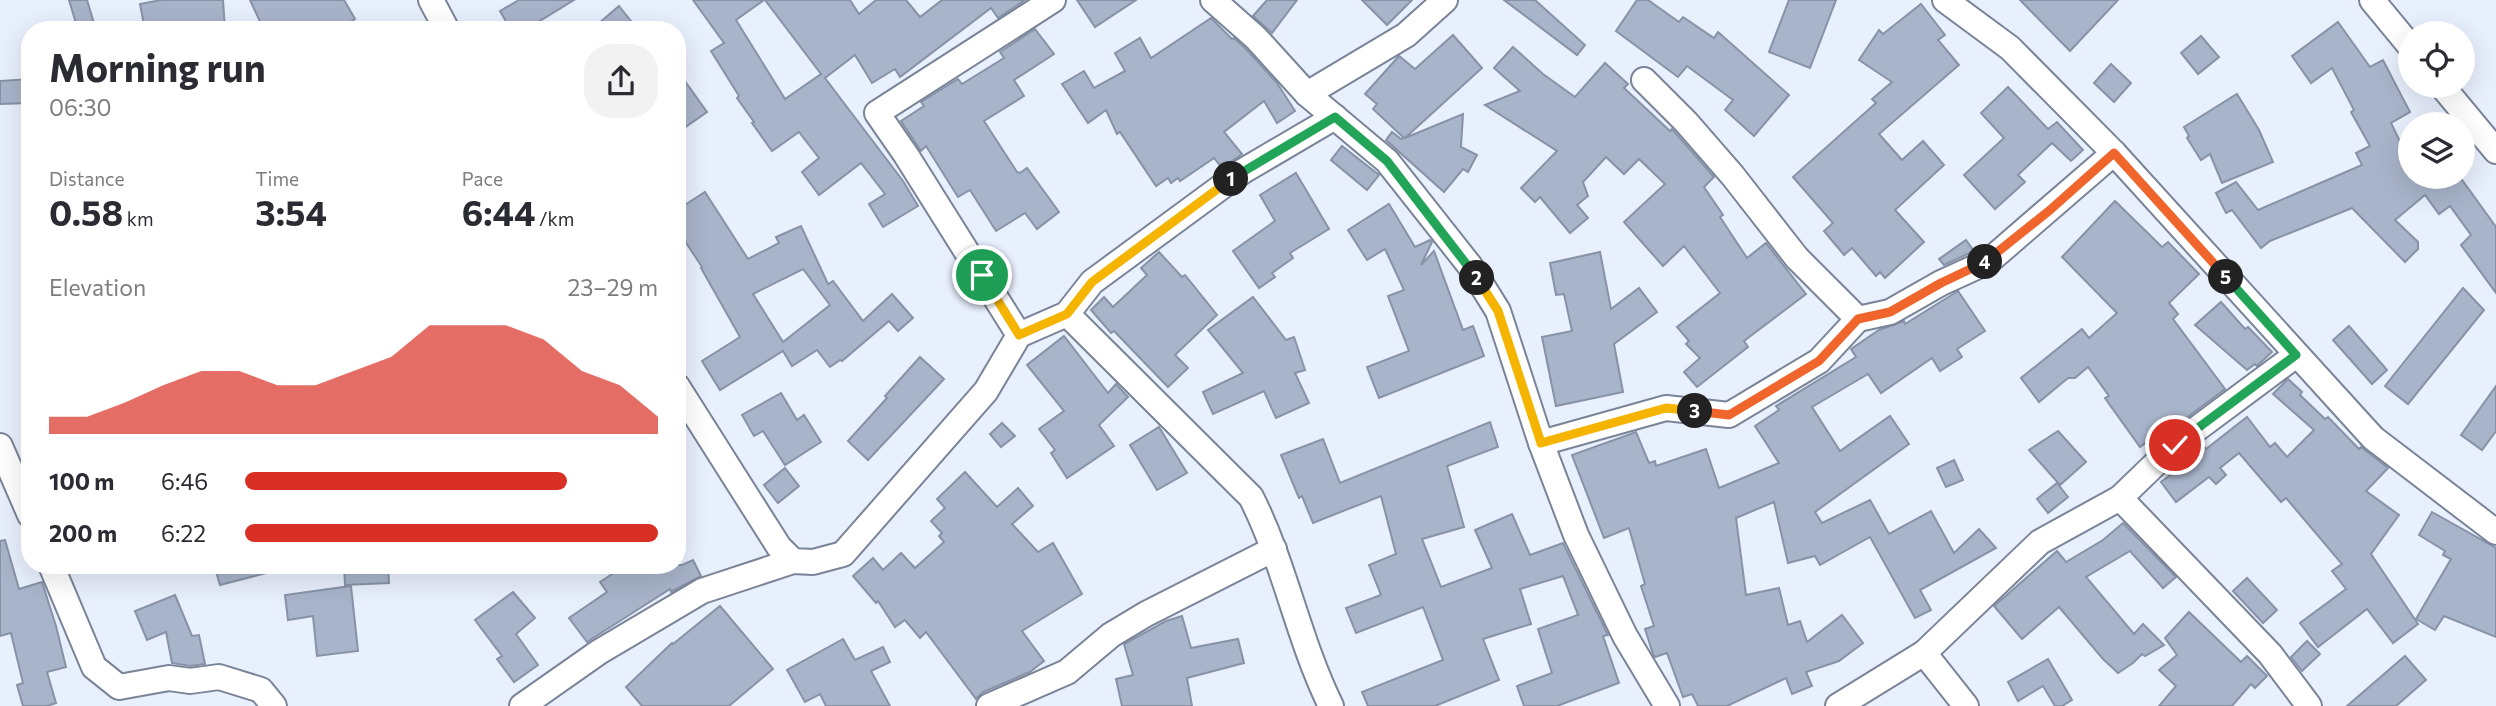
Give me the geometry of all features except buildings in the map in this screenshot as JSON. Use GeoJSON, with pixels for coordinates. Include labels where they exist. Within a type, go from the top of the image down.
{"type":"FeatureCollection","features":[{"type":"Feature","properties":{"kind":"street"},"geometry":{"type":"LineString","coordinates":[[431,0],[442,21]]}},
{"type":"Feature","properties":{"kind":"street"},"geometry":{"type":"LineString","coordinates":[[1019,335],[877,113],[1053,0]]}},
{"type":"Feature","properties":{"kind":"street"},"geometry":{"type":"LineString","coordinates":[[1213,0],[1256,38],[1307,94],[1387,161],[1469,266],[1498,311],[1541,443],[1576,535],[1625,636],[1667,706]]}},
{"type":"Feature","properties":{"kind":"street"},"geometry":{"type":"LineString","coordinates":[[1307,94],[1406,35],[1445,0]]}},
{"type":"Feature","properties":{"kind":"street"},"geometry":{"type":"LineString","coordinates":[[1945,0],[2010,48],[2114,153],[2372,438],[2496,532]]}},
{"type":"Feature","properties":{"kind":"street"},"geometry":{"type":"LineString","coordinates":[[2372,0],[2398,31]]}},
{"type":"Feature","properties":{"kind":"street"},"geometry":{"type":"LineString","coordinates":[[1644,80],[1702,140],[1797,258],[1858,319]]}},
{"type":"Feature","properties":{"kind":"street"},"geometry":{"type":"LineString","coordinates":[[2452,98],[2496,151]]}},
{"type":"Feature","properties":{"kind":"street"},"geometry":{"type":"LineString","coordinates":[[522,706],[598,652],[702,591],[793,561],[813,562],[844,554],[986,391],[1019,335],[1067,314],[1092,282],[1243,171],[1335,117]]}},
{"type":"Feature","properties":{"kind":"street"},"geometry":{"type":"LineString","coordinates":[[1541,443],[1666,408],[1729,415],[1819,361],[1858,319],[1890,312],[1941,283],[1989,261],[2114,153]]}},
{"type":"Feature","properties":{"kind":"street"},"geometry":{"type":"LineString","coordinates":[[1067,314],[1251,497],[1275,549],[1318,680],[1331,706]]}},
{"type":"Feature","properties":{"kind":"street"},"geometry":{"type":"LineString","coordinates":[[1838,706],[1924,653],[2040,542],[2120,498],[2175,445],[2296,355]]}},
{"type":"Feature","properties":{"kind":"street"},"geometry":{"type":"LineString","coordinates":[[686,400],[779,547],[793,561]]}},
{"type":"Feature","properties":{"kind":"street"},"geometry":{"type":"LineString","coordinates":[[0,446],[21,494]]}},
{"type":"Feature","properties":{"kind":"street"},"geometry":{"type":"LineString","coordinates":[[2120,498],[2270,654],[2309,706]]}},
{"type":"Feature","properties":{"kind":"street"},"geometry":{"type":"LineString","coordinates":[[989,706],[1067,672],[1111,635],[1146,614],[1275,549]]}},
{"type":"Feature","properties":{"kind":"street"},"geometry":{"type":"LineString","coordinates":[[55,574],[94,667],[119,687],[169,678],[190,681],[219,677],[261,690],[274,706]]}},
{"type":"Feature","properties":{"kind":"street"},"geometry":{"type":"LineString","coordinates":[[1924,653],[1966,706]]}},
{"type":"Feature","properties":{"kind":"route"},"geometry":{"type":"LineString","coordinates":[[982,275],[1019,335],[1067,314],[1092,282],[1243,171],[1335,117],[1387,161],[1469,266],[1498,311],[1541,443],[1666,408],[1729,415],[1819,361],[1858,319],[1890,312],[1941,283],[1989,261],[2114,153],[2296,355],[2175,445]]}}]}
